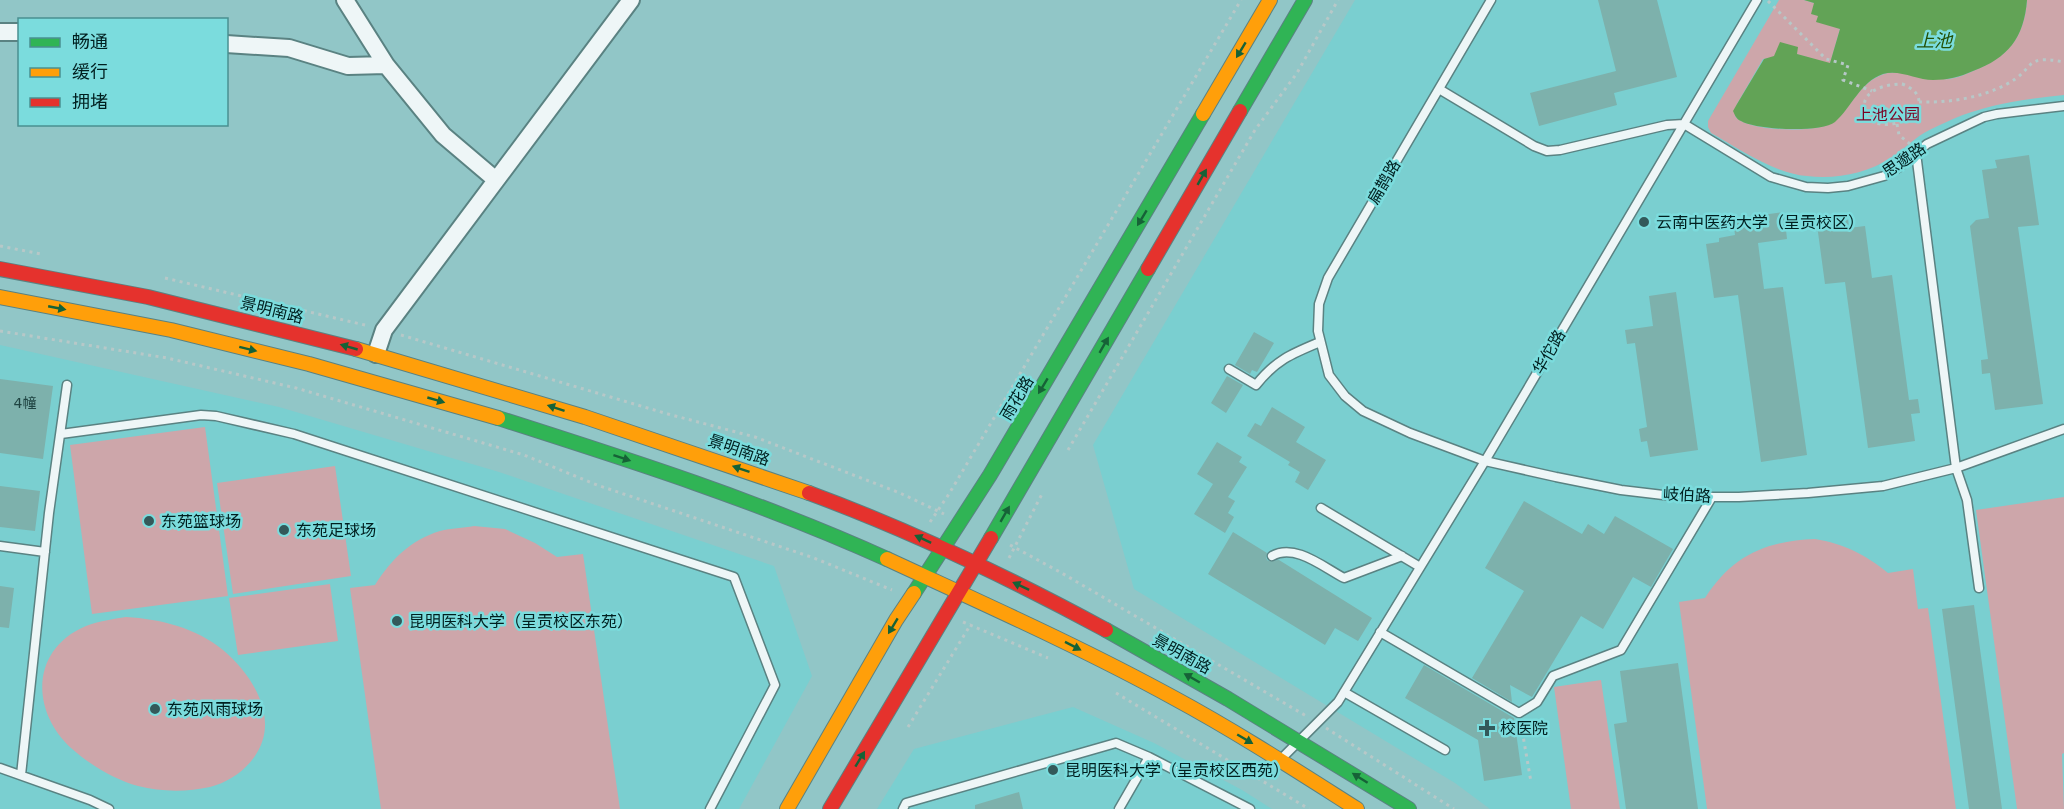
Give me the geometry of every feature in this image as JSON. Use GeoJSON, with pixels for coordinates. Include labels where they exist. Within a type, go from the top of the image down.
{"type":"FeatureCollection","features":[{"type":"Feature","properties":{"kind":"street"},"geometry":{"type":"LineString","coordinates":[[345,0],[386,65],[443,135],[496,180]]}},
{"type":"Feature","properties":{"kind":"street"},"geometry":{"type":"LineString","coordinates":[[376,354],[384,330],[631,0]]}},
{"type":"Feature","properties":{"kind":"street","name":"雨花路"},"geometry":{"type":"LineString","coordinates":[[787,809],[910,598],[990,475],[1270,0]]}},
{"type":"Feature","properties":{"kind":"street"},"geometry":{"type":"LineString","coordinates":[[830,809],[976,564],[1305,0]]}},
{"type":"Feature","properties":{"kind":"street"},"geometry":{"type":"LineString","coordinates":[[0,32],[18,32]]}},
{"type":"Feature","properties":{"kind":"street"},"geometry":{"type":"LineString","coordinates":[[228,44],[289,48],[348,66],[386,65]]}},
{"type":"Feature","properties":{"kind":"street","name":"景明南路"},"geometry":{"type":"LineString","coordinates":[[0,269],[177,304],[376,354],[498,389],[681,448],[843,504],[1052,600],[1300,741],[1409,809]]}},
{"type":"Feature","properties":{"kind":"street"},"geometry":{"type":"LineString","coordinates":[[0,297],[182,333],[309,364],[490,416],[672,474],[830,533],[1037,628],[1174,698],[1280,760],[1357,809]]}},
{"type":"Feature","properties":{"kind":"lane","name":"扁鹊路"},"geometry":{"type":"LineString","coordinates":[[1329,375],[1318,331],[1319,304],[1328,278],[1491,0]]}},
{"type":"Feature","properties":{"kind":"lane","name":"华佗路"},"geometry":{"type":"LineString","coordinates":[[1280,760],[1338,702],[1485,461],[1757,0]]}},
{"type":"Feature","properties":{"kind":"lane"},"geometry":{"type":"LineString","coordinates":[[1439,89],[1534,146],[1547,151],[1667,125],[1684,124]]}},
{"type":"Feature","properties":{"kind":"lane","name":"思邈路"},"geometry":{"type":"LineString","coordinates":[[1684,124],[1771,177],[1806,187],[1828,188],[1867,182],[1898,168],[1927,144],[1984,117],[2064,106]]}},
{"type":"Feature","properties":{"kind":"lane"},"geometry":{"type":"LineString","coordinates":[[1916,153],[1956,468],[1967,500],[1979,588]]}},
{"type":"Feature","properties":{"kind":"lane"},"geometry":{"type":"LineString","coordinates":[[1229,369],[1256,385],[1268,369],[1289,355],[1320,342]]}},
{"type":"Feature","properties":{"kind":"lane","name":"岐伯路"},"geometry":{"type":"LineString","coordinates":[[1329,375],[1345,396],[1363,411],[1410,433],[1485,461],[1621,490],[1680,497],[1808,493],[1883,486],[1956,468],[2064,429]]}},
{"type":"Feature","properties":{"kind":"lane"},"geometry":{"type":"LineString","coordinates":[[21,775],[45,552],[67,385]]}},
{"type":"Feature","properties":{"kind":"lane"},"geometry":{"type":"LineString","coordinates":[[61,434],[201,415],[216,416],[294,434],[734,577],[775,685],[710,809]]}},
{"type":"Feature","properties":{"kind":"lane"},"geometry":{"type":"LineString","coordinates":[[1380,632],[1519,713],[1537,702],[1553,676],[1621,650],[1712,497]]}},
{"type":"Feature","properties":{"kind":"lane"},"geometry":{"type":"LineString","coordinates":[[1321,508],[1420,567]]}},
{"type":"Feature","properties":{"kind":"lane"},"geometry":{"type":"LineString","coordinates":[[0,546],[45,552]]}},
{"type":"Feature","properties":{"kind":"lane"},"geometry":{"type":"LineString","coordinates":[[1272,556],[1289,551],[1299,554],[1344,578],[1402,556]]}},
{"type":"Feature","properties":{"kind":"lane"},"geometry":{"type":"LineString","coordinates":[[1344,692],[1445,750]]}},
{"type":"Feature","properties":{"kind":"lane"},"geometry":{"type":"LineString","coordinates":[[903,809],[906,803],[1116,743],[1149,757],[1250,809]]}},
{"type":"Feature","properties":{"kind":"lane"},"geometry":{"type":"LineString","coordinates":[[1119,809],[1149,757]]}},
{"type":"Feature","properties":{"kind":"lane"},"geometry":{"type":"LineString","coordinates":[[0,768],[90,804],[109,809]]}},
{"type":"Feature","properties":{"kind":"path"},"geometry":{"type":"LineString","coordinates":[[921,538],[1241,0]]}},
{"type":"Feature","properties":{"kind":"path"},"geometry":{"type":"LineString","coordinates":[[1065,454],[1255,130],[1297,73],[1338,0]]}},
{"type":"Feature","properties":{"kind":"path"},"geometry":{"type":"LineString","coordinates":[[1766,0],[1826,59],[1848,65],[1843,80],[1872,91]]}},
{"type":"Feature","properties":{"kind":"path"},"geometry":{"type":"LineString","coordinates":[[1919,102],[1944,102],[1975,96],[2008,84],[2030,63],[2040,59],[2064,62]]}},
{"type":"Feature","properties":{"kind":"path"},"geometry":{"type":"LineString","coordinates":[[1902,84],[1916,93],[1919,102],[1917,110],[1913,116],[1904,121],[1876,124],[1865,113],[1866,97],[1872,91],[1882,86],[1902,84]]}},
{"type":"Feature","properties":{"kind":"path"},"geometry":{"type":"LineString","coordinates":[[1896,123],[1899,135],[1912,146],[1916,153]]}},
{"type":"Feature","properties":{"kind":"path"},"geometry":{"type":"LineString","coordinates":[[0,331],[166,358],[296,388],[524,455],[597,485],[814,558],[910,598]]}},
{"type":"Feature","properties":{"kind":"path"},"geometry":{"type":"LineString","coordinates":[[999,576],[1048,484]]}},
{"type":"Feature","properties":{"kind":"path"},"geometry":{"type":"LineString","coordinates":[[886,597],[904,566]]}},
{"type":"Feature","properties":{"kind":"path"},"geometry":{"type":"LineString","coordinates":[[908,728],[984,604]]}},
{"type":"Feature","properties":{"kind":"path"},"geometry":{"type":"LineString","coordinates":[[946,615],[1054,661]]}},
{"type":"Feature","properties":{"kind":"path"},"geometry":{"type":"LineString","coordinates":[[1112,691],[1309,809]]}},
{"type":"Feature","properties":{"kind":"path"},"geometry":{"type":"LineString","coordinates":[[1519,713],[1531,782]]}},
{"type":"Feature","properties":{"kind":"shaded area","name":"云南中医药大学（呈贡校区）"},"geometry":{"type":"Polygon","coordinates":[[[1355,0],[2064,0],[2064,809],[1490,809],[1455,783],[1134,589],[1093,445],[1355,0]]]}},
{"type":"Feature","properties":{"kind":"shaded area","name":"昆明医科大学（呈贡校区东苑）"},"geometry":{"type":"Polygon","coordinates":[[[0,345],[279,407],[499,472],[774,566],[812,676],[739,809],[0,809],[0,345]]]}},
{"type":"Feature","properties":{"kind":"shaded area","name":"昆明医科大学（呈贡校区西苑）"},"geometry":{"type":"Polygon","coordinates":[[[1073,707],[1154,743],[1242,790],[1272,809],[877,809],[914,749],[1073,707]]]}},
{"type":"Feature","properties":{"kind":"green space","name":"上池公园"},"geometry":{"type":"Polygon","coordinates":[[[1779,0],[1804,0],[1814,3],[1818,16],[1840,29],[1830,64],[1796,54],[1763,59],[1737,104],[1735,116],[1753,125],[1800,129],[1827,125],[1841,115],[1869,83],[1884,74],[1898,73],[1936,79],[1962,76],[1996,59],[2012,44],[2022,25],[2027,0],[2064,0],[2064,95],[2007,103],[1966,114],[1927,131],[1882,163],[1850,174],[1818,177],[1782,170],[1711,133],[1708,127],[1708,121],[1779,0]]]}},
{"type":"Feature","properties":{"kind":"green space","name":"东苑篮球场"},"geometry":{"type":"Polygon","coordinates":[[[205,427],[228,596],[92,614],[70,445],[205,427]]]}},
{"type":"Feature","properties":{"kind":"green space","name":"东苑足球场"},"geometry":{"type":"Polygon","coordinates":[[[335,466],[351,576],[233,594],[217,483],[335,466]]]}},
{"type":"Feature","properties":{"kind":"green space"},"geometry":{"type":"Polygon","coordinates":[[[2064,497],[2064,753],[2062,754],[2064,809],[2017,809],[1976,510],[2064,497]]]}},
{"type":"Feature","properties":{"kind":"green space"},"geometry":{"type":"Polygon","coordinates":[[[474,526],[505,529],[535,543],[557,557],[583,554],[620,809],[381,809],[350,588],[375,585],[402,552],[429,535],[448,529],[474,526]]]}},
{"type":"Feature","properties":{"kind":"green space"},"geometry":{"type":"Polygon","coordinates":[[[1815,539],[1854,551],[1888,573],[1913,569],[1918,609],[1928,608],[1956,809],[1707,809],[1679,602],[1705,598],[1715,583],[1738,561],[1765,547],[1797,540],[1815,539]]]}},
{"type":"Feature","properties":{"kind":"green space"},"geometry":{"type":"Polygon","coordinates":[[[330,584],[338,641],[238,655],[229,598],[330,584]]]}},
{"type":"Feature","properties":{"kind":"green space","name":"东苑风雨球场"},"geometry":{"type":"Polygon","coordinates":[[[126,617],[152,620],[190,630],[213,642],[245,673],[261,701],[265,731],[261,746],[248,765],[239,773],[222,783],[201,789],[174,791],[147,788],[111,776],[71,748],[58,733],[48,716],[43,699],[42,681],[46,665],[55,649],[68,636],[86,626],[126,617]]]}},
{"type":"Feature","properties":{"kind":"green space"},"geometry":{"type":"Polygon","coordinates":[[[1601,680],[1620,809],[1571,809],[1554,687],[1601,680]]]}},
{"type":"Feature","properties":{"kind":"water","name":"上池"},"geometry":{"type":"Polygon","coordinates":[[[1804,0],[2027,0],[2018,36],[2005,53],[1985,66],[1948,79],[1933,80],[1895,73],[1883,74],[1868,83],[1835,122],[1817,128],[1760,127],[1739,120],[1733,111],[1764,59],[1774,56],[1780,42],[1798,47],[1797,54],[1830,63],[1840,29],[1816,22],[1818,16],[1811,14],[1814,3],[1804,0]]]}},
{"type":"Feature","properties":{"kind":"building"},"geometry":{"type":"Polygon","coordinates":[[[1598,0],[1657,0],[1677,77],[1614,93],[1617,105],[1539,126],[1530,93],[1616,71],[1598,0]]]}},
{"type":"Feature","properties":{"kind":"building"},"geometry":{"type":"Polygon","coordinates":[[[2029,155],[2039,225],[2018,227],[2043,404],[1995,410],[1990,373],[1982,374],[1981,360],[1988,359],[1970,226],[1976,220],[1989,218],[1982,170],[1997,168],[1995,160],[2029,155]]]}},
{"type":"Feature","properties":{"kind":"building"},"geometry":{"type":"Polygon","coordinates":[[[1784,212],[1787,239],[1758,243],[1764,289],[1783,287],[1807,455],[1761,462],[1738,295],[1714,298],[1706,244],[1719,242],[1719,238],[1735,235],[1733,219],[1784,212]]]}},
{"type":"Feature","properties":{"kind":"building"},"geometry":{"type":"Polygon","coordinates":[[[1848,220],[1849,228],[1865,226],[1872,278],[1892,275],[1909,400],[1918,399],[1920,413],[1911,414],[1915,441],[1868,448],[1845,282],[1825,284],[1817,225],[1848,220]]]}},
{"type":"Feature","properties":{"kind":"building"},"geometry":{"type":"Polygon","coordinates":[[[1676,292],[1698,450],[1650,457],[1647,441],[1641,442],[1639,429],[1647,427],[1635,343],[1627,344],[1625,330],[1653,326],[1649,296],[1676,292]]]}},
{"type":"Feature","properties":{"kind":"building"},"geometry":{"type":"Polygon","coordinates":[[[1254,332],[1274,343],[1257,372],[1252,370],[1250,374],[1235,365],[1254,332]]]}},
{"type":"Feature","properties":{"kind":"building"},"geometry":{"type":"Polygon","coordinates":[[[1227,376],[1243,385],[1226,413],[1211,403],[1227,376]]]}},
{"type":"Feature","properties":{"kind":"building"},"geometry":{"type":"Polygon","coordinates":[[[0,379],[53,386],[43,459],[0,453],[0,379]]]}},
{"type":"Feature","properties":{"kind":"building"},"geometry":{"type":"Polygon","coordinates":[[[1272,407],[1305,427],[1296,442],[1326,460],[1308,490],[1295,482],[1300,472],[1288,465],[1290,462],[1247,436],[1255,423],[1261,426],[1272,407]]]}},
{"type":"Feature","properties":{"kind":"building"},"geometry":{"type":"Polygon","coordinates":[[[1217,442],[1242,457],[1239,462],[1247,467],[1228,497],[1235,501],[1228,513],[1234,517],[1225,533],[1194,514],[1213,484],[1197,474],[1217,442]]]}},
{"type":"Feature","properties":{"kind":"building"},"geometry":{"type":"Polygon","coordinates":[[[0,486],[40,491],[35,531],[0,527],[0,486]]]}},
{"type":"Feature","properties":{"kind":"building"},"geometry":{"type":"Polygon","coordinates":[[[1524,501],[1582,534],[1588,524],[1604,534],[1615,516],[1673,549],[1651,587],[1633,577],[1603,629],[1581,616],[1532,697],[1510,685],[1512,702],[1472,678],[1524,591],[1485,568],[1524,501]]]}},
{"type":"Feature","properties":{"kind":"building"},"geometry":{"type":"Polygon","coordinates":[[[1233,532],[1267,553],[1268,561],[1279,560],[1372,618],[1358,641],[1335,628],[1325,645],[1208,574],[1233,532]]]}},
{"type":"Feature","properties":{"kind":"building"},"geometry":{"type":"Polygon","coordinates":[[[0,586],[14,588],[9,628],[0,627],[0,586]]]}},
{"type":"Feature","properties":{"kind":"building"},"geometry":{"type":"Polygon","coordinates":[[[1974,605],[2002,809],[1969,809],[1942,609],[1974,605]]]}},
{"type":"Feature","properties":{"kind":"building"},"geometry":{"type":"Polygon","coordinates":[[[1678,663],[1698,809],[1626,809],[1614,724],[1627,722],[1620,671],[1678,663]]]}},
{"type":"Feature","properties":{"kind":"building","name":"校医院"},"geometry":{"type":"Polygon","coordinates":[[[1424,665],[1514,718],[1522,775],[1484,781],[1478,740],[1405,698],[1424,665]]]}},
{"type":"Feature","properties":{"kind":"building"},"geometry":{"type":"Polygon","coordinates":[[[1019,792],[1023,809],[975,809],[975,805],[1019,792]]]}},
{"type":"Feature","properties":{"kind":"traffic: fast"},"geometry":{"type":"LineString","coordinates":[[1240,111],[1305,0]]}},
{"type":"Feature","properties":{"kind":"traffic: fast"},"geometry":{"type":"LineString","coordinates":[[914,593],[990,475],[1203,114]]}},
{"type":"Feature","properties":{"kind":"traffic: fast"},"geometry":{"type":"LineString","coordinates":[[991,538],[1148,269]]}},
{"type":"Feature","properties":{"kind":"traffic: fast"},"geometry":{"type":"LineString","coordinates":[[498,418],[743,500],[887,559]]}},
{"type":"Feature","properties":{"kind":"traffic: fast"},"geometry":{"type":"LineString","coordinates":[[1106,630],[1228,699],[1409,809]]}},
{"type":"Feature","properties":{"kind":"traffic: slow"},"geometry":{"type":"LineString","coordinates":[[1203,114],[1270,0]]}},
{"type":"Feature","properties":{"kind":"traffic: slow"},"geometry":{"type":"LineString","coordinates":[[0,297],[171,330],[309,364],[498,418]]}},
{"type":"Feature","properties":{"kind":"traffic: slow"},"geometry":{"type":"LineString","coordinates":[[356,349],[585,417],[809,493]]}},
{"type":"Feature","properties":{"kind":"traffic: slow"},"geometry":{"type":"LineString","coordinates":[[887,559],[1032,626],[1139,679],[1244,738],[1357,809]]}},
{"type":"Feature","properties":{"kind":"traffic: slow"},"geometry":{"type":"LineString","coordinates":[[787,809],[896,620],[914,593]]}},
{"type":"Feature","properties":{"kind":"traffic: jam"},"geometry":{"type":"LineString","coordinates":[[1148,269],[1240,111]]}},
{"type":"Feature","properties":{"kind":"traffic: jam"},"geometry":{"type":"LineString","coordinates":[[0,269],[148,297],[356,349]]}},
{"type":"Feature","properties":{"kind":"traffic: jam"},"geometry":{"type":"LineString","coordinates":[[809,493],[960,556],[1106,630]]}},
{"type":"Feature","properties":{"kind":"traffic: jam"},"geometry":{"type":"LineString","coordinates":[[830,809],[991,538]]}},
{"type":"Feature","properties":{"kind":"place","name":"云南中医药大学（呈贡校区）"},"geometry":{"type":"Point","coordinates":[1644,222]}},
{"type":"Feature","properties":{"kind":"place","name":"东苑篮球场"},"geometry":{"type":"Point","coordinates":[149,521]}},
{"type":"Feature","properties":{"kind":"place","name":"东苑足球场"},"geometry":{"type":"Point","coordinates":[284,530]}},
{"type":"Feature","properties":{"kind":"place","name":"昆明医科大学（呈贡校区东苑）"},"geometry":{"type":"Point","coordinates":[397,621]}},
{"type":"Feature","properties":{"kind":"place","name":"东苑风雨球场"},"geometry":{"type":"Point","coordinates":[155,709]}},
{"type":"Feature","properties":{"kind":"place","name":"校医院"},"geometry":{"type":"Point","coordinates":[1487,728]}},
{"type":"Feature","properties":{"kind":"place","name":"昆明医科大学（呈贡校区西苑）"},"geometry":{"type":"Point","coordinates":[1053,770]}}]}
